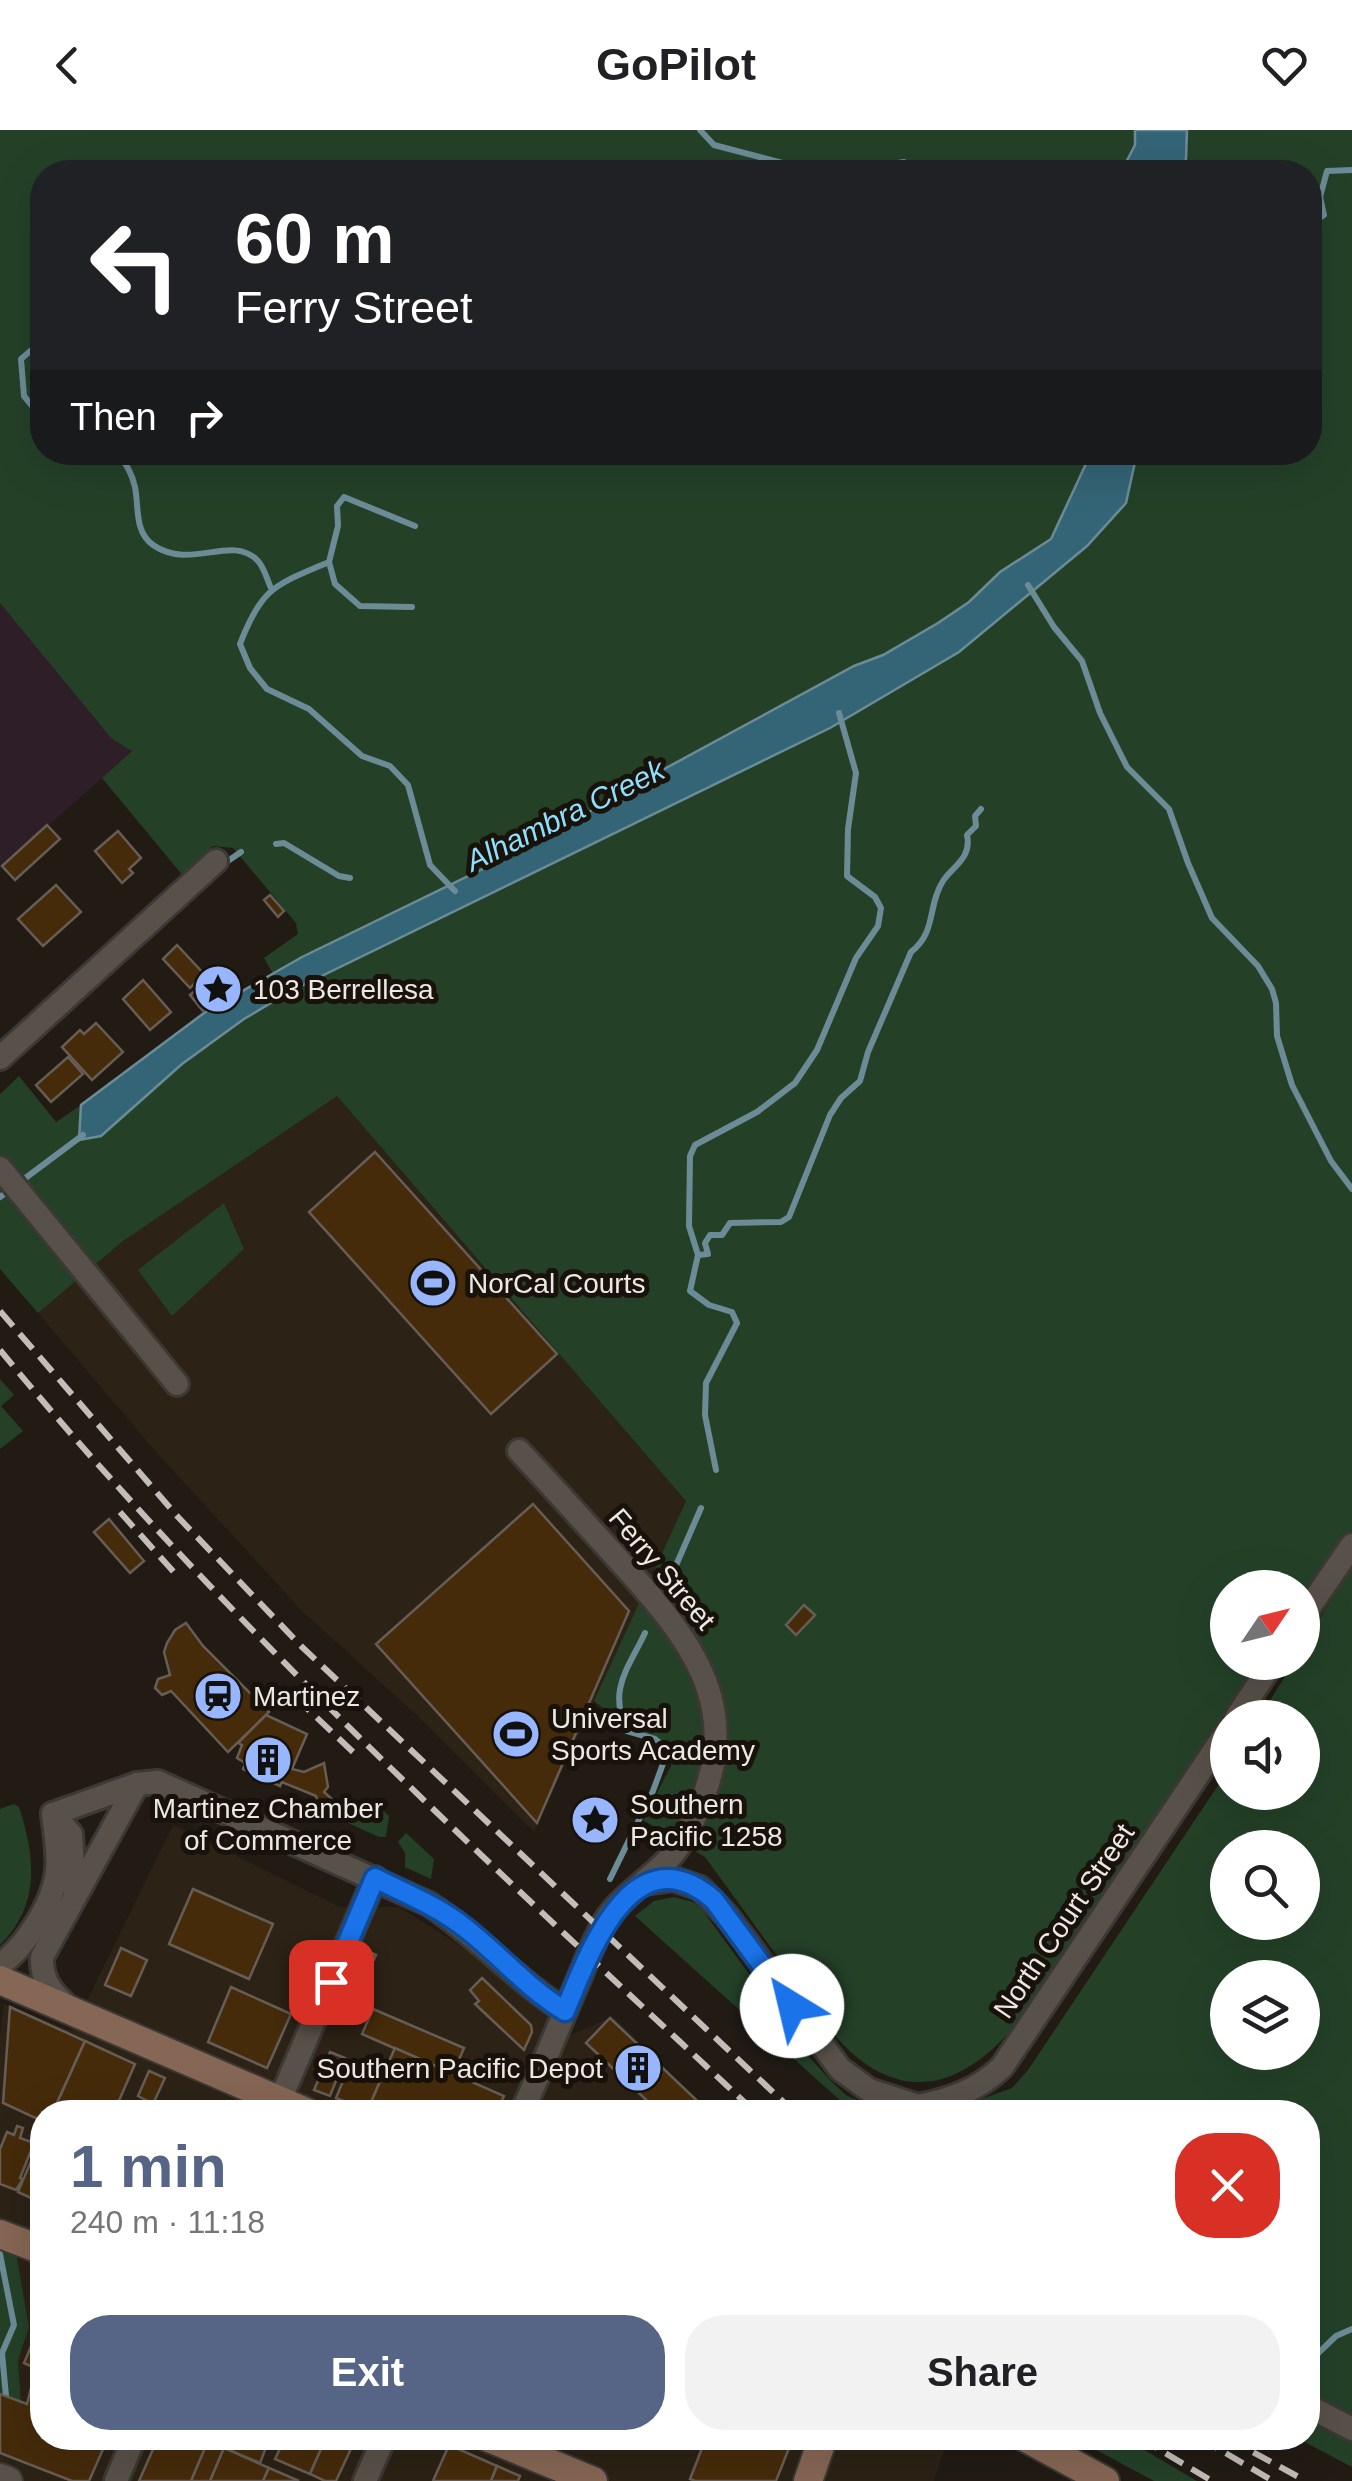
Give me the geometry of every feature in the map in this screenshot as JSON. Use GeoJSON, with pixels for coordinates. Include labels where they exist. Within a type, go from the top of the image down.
{"type":"FeatureCollection","features":[{"type":"Feature","properties":{"kind":"main road"},"geometry":{"type":"LineString","coordinates":[[2,1975],[268,2100]]}},
{"type":"Feature","properties":{"kind":"main road"},"geometry":{"type":"LineString","coordinates":[[5,2235],[30,2245]]}},
{"type":"Feature","properties":{"kind":"main road"},"geometry":{"type":"LineString","coordinates":[[517,2450],[593,2481]]}},
{"type":"Feature","properties":{"kind":"main road"},"geometry":{"type":"LineString","coordinates":[[808,2481],[820,2450]]}},
{"type":"Feature","properties":{"kind":"main road"},"geometry":{"type":"LineString","coordinates":[[1048,2450],[1105,2481]]}},
{"type":"Feature","properties":{"kind":"street"},"geometry":{"type":"LineString","coordinates":[[0,1058],[216,861]]}},
{"type":"Feature","properties":{"kind":"street"},"geometry":{"type":"LineString","coordinates":[[0,1168],[177,1384]]}},
{"type":"Feature","properties":{"kind":"street","name":"Ferry Street"},"geometry":{"type":"LineString","coordinates":[[519,1451],[676,1624],[706,1680],[715,1741],[706,1792],[680,1845],[607,1918],[527,2100]]}},
{"type":"Feature","properties":{"kind":"street"},"geometry":{"type":"LineString","coordinates":[[1320,1592],[1352,1546]]}},
{"type":"Feature","properties":{"kind":"street","name":"North Court Street"},"geometry":{"type":"LineString","coordinates":[[943,2100],[976,2087],[1002,2067],[1210,1757]]}},
{"type":"Feature","properties":{"kind":"street"},"geometry":{"type":"LineString","coordinates":[[53,1814],[137,1784],[158,1782],[429,1904],[463,1926],[542,1997],[565,2011]]}},
{"type":"Feature","properties":{"kind":"street"},"geometry":{"type":"LineString","coordinates":[[69,2007],[47,1984],[42,1956],[137,1784]]}},
{"type":"Feature","properties":{"kind":"street"},"geometry":{"type":"LineString","coordinates":[[53,1814],[71,1834],[75,1896]]}},
{"type":"Feature","properties":{"kind":"street"},"geometry":{"type":"LineString","coordinates":[[2,1975],[55,1885],[58,1867],[53,1814]]}},
{"type":"Feature","properties":{"kind":"street"},"geometry":{"type":"LineString","coordinates":[[290,2100],[375,1878]]}},
{"type":"Feature","properties":{"kind":"street"},"geometry":{"type":"LineString","coordinates":[[644,1884],[674,1879],[700,1888],[727,1916],[840,2069],[869,2090],[895,2100]]}},
{"type":"Feature","properties":{"kind":"street"},"geometry":{"type":"LineString","coordinates":[[1320,2412],[1352,2429]]}},
{"type":"Feature","properties":{"kind":"street"},"geometry":{"type":"LineString","coordinates":[[116,2481],[129,2450]]}},
{"type":"Feature","properties":{"kind":"street"},"geometry":{"type":"LineString","coordinates":[[365,2481],[379,2450]]}},
{"type":"Feature","properties":{"kind":"street"},"geometry":{"type":"LineString","coordinates":[[0,2478],[8,2481]]}},
{"type":"Feature","properties":{"kind":"shaded area"},"geometry":{"type":"Polygon","coordinates":[[[0,603],[132,752],[0,868],[0,603]]]}},
{"type":"Feature","properties":{"kind":"shaded area"},"geometry":{"type":"Polygon","coordinates":[[[336,1095],[686,1501],[534,1832],[422,1720],[303,1612],[156,1452],[38,1313],[123,1241],[336,1095]]]}},
{"type":"Feature","properties":{"kind":"shaded area"},"geometry":{"type":"Polygon","coordinates":[[[173,1825],[340,1907],[399,1907],[477,1956],[571,2035],[613,2016],[698,2100],[30,2100],[30,2450],[944,2450],[934,2481],[0,2481],[0,2394],[21,2401],[18,2360],[29,2327],[17,2258],[0,2223],[0,2035],[4,2004],[72,2031],[173,1825]]]}},
{"type":"Feature","properties":{"kind":"green space"},"geometry":{"type":"Polygon","coordinates":[[[0,130],[1352,130],[1352,1530],[1320,1575],[1320,1570],[1210,1570],[1210,1680],[1248,1680],[1234,1700],[1210,1700],[1210,1736],[1021,2018],[979,2060],[956,2074],[910,2082],[886,2075],[861,2061],[837,2038],[705,1857],[643,1820],[672,1764],[594,1701],[686,1501],[337,1096],[123,1241],[38,1313],[0,1269],[0,1094],[19,1076],[56,1122],[81,1105],[79,1139],[285,994],[264,958],[298,934],[296,923],[233,848],[213,846],[188,868],[184,877],[102,778],[132,751],[112,739],[0,603],[0,130]]]}},
{"type":"Feature","properties":{"kind":"green space"},"geometry":{"type":"Polygon","coordinates":[[[224,1203],[244,1249],[172,1316],[138,1270],[224,1203]]]}},
{"type":"Feature","properties":{"kind":"green space"},"geometry":{"type":"Polygon","coordinates":[[[0,1379],[14,1395],[1,1406],[23,1431],[0,1449],[0,1379]]]}},
{"type":"Feature","properties":{"kind":"green space"},"geometry":{"type":"Polygon","coordinates":[[[1352,1564],[1352,2467],[1320,2450],[1320,2100],[979,2100],[1012,2088],[1028,2070],[1210,1797],[1210,1810],[1320,1810],[1320,1700],[1270,1700],[1283,1680],[1320,1680],[1320,1618],[1352,1564]]]}},
{"type":"Feature","properties":{"kind":"green space"},"geometry":{"type":"Polygon","coordinates":[[[14,1804],[19,1807],[29,1844],[31,1879],[23,1913],[0,1945],[0,1809],[14,1804]]]}},
{"type":"Feature","properties":{"kind":"green space"},"geometry":{"type":"Polygon","coordinates":[[[381,1809],[389,1816],[386,1837],[348,1823],[364,1812],[381,1809]]]}},
{"type":"Feature","properties":{"kind":"green space"},"geometry":{"type":"Polygon","coordinates":[[[406,1833],[434,1859],[431,1879],[405,1867],[405,1853],[398,1842],[406,1833]]]}},
{"type":"Feature","properties":{"kind":"green space"},"geometry":{"type":"Polygon","coordinates":[[[674,1897],[693,1902],[703,1911],[811,2059],[846,2095],[857,2100],[840,2100],[635,1916],[654,1901],[674,1897]]]}},
{"type":"Feature","properties":{"kind":"green space"},"geometry":{"type":"Polygon","coordinates":[[[0,2223],[17,2258],[29,2327],[18,2360],[21,2402],[0,2394],[0,2223]]]}},
{"type":"Feature","properties":{"kind":"green space"},"geometry":{"type":"Polygon","coordinates":[[[1096,2450],[1144,2450],[1197,2481],[1154,2481],[1096,2450]]]}},
{"type":"Feature","properties":{"kind":"water"},"geometry":{"type":"Polygon","coordinates":[[[1135,130],[1187,130],[1186,160],[1127,160],[1135,145],[1135,130]]]}},
{"type":"Feature","properties":{"kind":"water"},"geometry":{"type":"Polygon","coordinates":[[[1085,465],[1134,465],[1126,503],[1087,546],[959,652],[830,728],[291,991],[182,1064],[101,1136],[79,1140],[81,1105],[204,1013],[302,957],[548,837],[620,793],[854,666],[883,655],[969,602],[1000,572],[1051,539],[1085,465]]]}},
{"type":"Feature","properties":{"kind":"building"},"geometry":{"type":"Polygon","coordinates":[[[47,825],[60,839],[15,880],[2,866],[47,825]]]}},
{"type":"Feature","properties":{"kind":"building"},"geometry":{"type":"Polygon","coordinates":[[[118,831],[141,858],[122,883],[95,851],[118,831]]]}},
{"type":"Feature","properties":{"kind":"building"},"geometry":{"type":"Polygon","coordinates":[[[56,885],[81,912],[43,946],[18,919],[56,885]]]}},
{"type":"Feature","properties":{"kind":"building"},"geometry":{"type":"Polygon","coordinates":[[[270,895],[284,911],[278,917],[264,900],[270,895]]]}},
{"type":"Feature","properties":{"kind":"building"},"geometry":{"type":"Polygon","coordinates":[[[177,945],[204,974],[190,988],[163,959],[177,945]]]}},
{"type":"Feature","properties":{"kind":"building"},"geometry":{"type":"Polygon","coordinates":[[[210,979],[223,995],[203,1011],[190,995],[210,979]]]}},
{"type":"Feature","properties":{"kind":"building"},"geometry":{"type":"Polygon","coordinates":[[[143,980],[171,1012],[150,1030],[123,999],[143,980]]]}},
{"type":"Feature","properties":{"kind":"building"},"geometry":{"type":"Polygon","coordinates":[[[96,1023],[123,1052],[92,1080],[62,1047],[80,1030],[84,1034],[96,1023]]]}},
{"type":"Feature","properties":{"kind":"building"},"geometry":{"type":"Polygon","coordinates":[[[68,1057],[83,1074],[51,1102],[36,1085],[68,1057]]]}},
{"type":"Feature","properties":{"kind":"building","name":"NorCal Courts"},"geometry":{"type":"Polygon","coordinates":[[[375,1152],[557,1354],[491,1414],[309,1212],[375,1152]]]}},
{"type":"Feature","properties":{"kind":"building","name":"Universal Sports Academy"},"geometry":{"type":"Polygon","coordinates":[[[533,1504],[629,1611],[537,1823],[376,1644],[533,1504]]]}},
{"type":"Feature","properties":{"kind":"building"},"geometry":{"type":"Polygon","coordinates":[[[109,1519],[144,1561],[130,1573],[94,1532],[109,1519]]]}},
{"type":"Feature","properties":{"kind":"building"},"geometry":{"type":"Polygon","coordinates":[[[804,1605],[815,1615],[796,1635],[786,1625],[804,1605]]]}},
{"type":"Feature","properties":{"kind":"building","name":"Martinez"},"geometry":{"type":"Polygon","coordinates":[[[186,1623],[203,1646],[269,1712],[228,1752],[171,1691],[162,1695],[155,1688],[158,1679],[170,1675],[164,1652],[167,1643],[175,1630],[186,1623]]]}},
{"type":"Feature","properties":{"kind":"building","name":"Martinez Chamber of Commerce"},"geometry":{"type":"Polygon","coordinates":[[[266,1715],[307,1734],[292,1769],[304,1772],[324,1763],[328,1787],[324,1792],[332,1799],[327,1807],[318,1805],[316,1796],[282,1782],[280,1786],[243,1769],[245,1763],[237,1758],[242,1745],[238,1743],[266,1715]]]}},
{"type":"Feature","properties":{"kind":"building"},"geometry":{"type":"Polygon","coordinates":[[[193,1889],[273,1924],[249,1979],[169,1944],[193,1889]]]}},
{"type":"Feature","properties":{"kind":"building"},"geometry":{"type":"Polygon","coordinates":[[[121,1948],[147,1960],[131,1996],[105,1985],[121,1948]]]}},
{"type":"Feature","properties":{"kind":"building"},"geometry":{"type":"Polygon","coordinates":[[[367,1951],[376,1955],[361,1988],[352,1984],[367,1951]]]}},
{"type":"Feature","properties":{"kind":"building"},"geometry":{"type":"Polygon","coordinates":[[[482,1978],[531,2025],[524,2050],[475,2004],[479,2001],[470,1990],[482,1978]]]}},
{"type":"Feature","properties":{"kind":"building"},"geometry":{"type":"Polygon","coordinates":[[[231,1987],[291,2014],[267,2068],[208,2042],[231,1987]]]}},
{"type":"Feature","properties":{"kind":"building"},"geometry":{"type":"Polygon","coordinates":[[[10,2007],[85,2041],[58,2100],[30,2100],[30,2115],[3,2103],[10,2007]]]}},
{"type":"Feature","properties":{"kind":"building"},"geometry":{"type":"Polygon","coordinates":[[[373,2009],[464,2048],[458,2062],[467,2066],[462,2078],[362,2034],[373,2009]]]}},
{"type":"Feature","properties":{"kind":"building","name":"Southern Pacific Depot"},"geometry":{"type":"Polygon","coordinates":[[[610,2018],[696,2100],[646,2100],[586,2043],[610,2018]]]}},
{"type":"Feature","properties":{"kind":"building"},"geometry":{"type":"Polygon","coordinates":[[[85,2041],[135,2064],[119,2100],[58,2100],[85,2041]]]}},
{"type":"Feature","properties":{"kind":"building"},"geometry":{"type":"Polygon","coordinates":[[[395,2048],[504,2096],[502,2100],[372,2100],[395,2048]]]}},
{"type":"Feature","properties":{"kind":"building"},"geometry":{"type":"Polygon","coordinates":[[[330,2052],[345,2058],[330,2096],[314,2090],[330,2052]]]}},
{"type":"Feature","properties":{"kind":"building"},"geometry":{"type":"Polygon","coordinates":[[[350,2064],[383,2074],[372,2100],[336,2098],[350,2064]]]}},
{"type":"Feature","properties":{"kind":"building"},"geometry":{"type":"Polygon","coordinates":[[[149,2071],[165,2078],[155,2100],[138,2096],[149,2071]]]}},
{"type":"Feature","properties":{"kind":"building"},"geometry":{"type":"Polygon","coordinates":[[[17,2126],[23,2128],[20,2138],[30,2142],[30,2153],[20,2178],[23,2179],[16,2190],[0,2184],[0,2149],[7,2132],[14,2135],[17,2126]]]}},
{"type":"Feature","properties":{"kind":"building"},"geometry":{"type":"Polygon","coordinates":[[[30,2164],[30,2198],[18,2192],[30,2164]]]}},
{"type":"Feature","properties":{"kind":"building"},"geometry":{"type":"Polygon","coordinates":[[[30,2392],[30,2450],[103,2450],[89,2481],[72,2481],[0,2453],[0,2394],[27,2404],[30,2392]]]}},
{"type":"Feature","properties":{"kind":"building"},"geometry":{"type":"Polygon","coordinates":[[[153,2450],[204,2450],[191,2481],[139,2481],[153,2450]]]}},
{"type":"Feature","properties":{"kind":"building"},"geometry":{"type":"Polygon","coordinates":[[[204,2450],[223,2450],[210,2481],[191,2481],[204,2450]]]}},
{"type":"Feature","properties":{"kind":"building"},"geometry":{"type":"Polygon","coordinates":[[[223,2450],[269,2468],[263,2481],[210,2481],[223,2450]]]}},
{"type":"Feature","properties":{"kind":"building"},"geometry":{"type":"Polygon","coordinates":[[[229,2450],[265,2450],[260,2463],[229,2450]]]}},
{"type":"Feature","properties":{"kind":"building"},"geometry":{"type":"Polygon","coordinates":[[[279,2450],[321,2450],[310,2474],[275,2459],[279,2450]]]}},
{"type":"Feature","properties":{"kind":"building"},"geometry":{"type":"Polygon","coordinates":[[[321,2450],[350,2450],[336,2481],[310,2474],[321,2450]]]}},
{"type":"Feature","properties":{"kind":"building"},"geometry":{"type":"Polygon","coordinates":[[[447,2450],[460,2450],[497,2466],[491,2481],[433,2481],[447,2450]]]}},
{"type":"Feature","properties":{"kind":"building"},"geometry":{"type":"Polygon","coordinates":[[[701,2450],[788,2450],[776,2481],[690,2479],[701,2450]]]}},
{"type":"Feature","properties":{"kind":"building"},"geometry":{"type":"Polygon","coordinates":[[[497,2466],[520,2476],[518,2481],[491,2481],[497,2466]]]}},
{"type":"Feature","properties":{"kind":"building"},"geometry":{"type":"Polygon","coordinates":[[[269,2468],[299,2481],[263,2481],[269,2468]]]}},
{"type":"Feature","properties":{"kind":"waterway"},"geometry":{"type":"LineString","coordinates":[[700,130],[714,145],[771,160]]}},
{"type":"Feature","properties":{"kind":"waterway"},"geometry":{"type":"LineString","coordinates":[[1322,190],[1327,171],[1352,170]]}},
{"type":"Feature","properties":{"kind":"waterway"},"geometry":{"type":"LineString","coordinates":[[1322,206],[1322,216]]}},
{"type":"Feature","properties":{"kind":"waterway"},"geometry":{"type":"LineString","coordinates":[[30,351],[21,359],[24,396],[30,403]]}},
{"type":"Feature","properties":{"kind":"waterway"},"geometry":{"type":"LineString","coordinates":[[126,465],[134,482],[138,518],[147,540],[167,552],[182,555],[235,550],[247,553],[259,563],[271,588]]}},
{"type":"Feature","properties":{"kind":"waterway"},"geometry":{"type":"LineString","coordinates":[[415,526],[344,497],[337,506],[338,526],[329,562],[273,590],[256,610],[240,644],[250,668],[267,689],[309,709],[362,756],[390,766],[408,785],[430,865],[455,891]]}},
{"type":"Feature","properties":{"kind":"waterway"},"geometry":{"type":"LineString","coordinates":[[329,562],[335,584],[360,606],[412,607]]}},
{"type":"Feature","properties":{"kind":"waterway"},"geometry":{"type":"LineString","coordinates":[[1028,585],[1054,627],[1082,661],[1100,713],[1127,767],[1169,809],[1212,918],[1258,966],[1272,989],[1277,1036],[1292,1085],[1331,1161],[1352,1189]]}},
{"type":"Feature","properties":{"kind":"waterway"},"geometry":{"type":"LineString","coordinates":[[716,1470],[705,1415],[706,1383],[737,1323],[732,1312],[709,1305],[690,1291],[698,1255],[689,1226],[690,1156],[695,1145],[757,1112],[795,1083],[817,1050],[856,958],[878,926],[881,908],[875,897],[847,876],[848,829],[856,773],[839,713]]}},
{"type":"Feature","properties":{"kind":"waterway"},"geometry":{"type":"LineString","coordinates":[[698,1255],[708,1254],[705,1243],[710,1235],[722,1235],[730,1223],[781,1222],[789,1217],[830,1115],[860,1081],[868,1052],[911,952],[925,936],[938,890],[964,856],[967,835],[976,826],[975,816],[981,809]]}},
{"type":"Feature","properties":{"kind":"waterway"},"geometry":{"type":"LineString","coordinates":[[276,844],[284,843],[339,876],[350,878]]}},
{"type":"Feature","properties":{"kind":"waterway"},"geometry":{"type":"LineString","coordinates":[[225,863],[241,852]]}},
{"type":"Feature","properties":{"kind":"waterway","name":"Alhambra Creek"},"geometry":{"type":"LineString","coordinates":[[0,1197],[83,1135]]}},
{"type":"Feature","properties":{"kind":"waterway"},"geometry":{"type":"LineString","coordinates":[[667,1586],[701,1508]]}},
{"type":"Feature","properties":{"kind":"waterway"},"geometry":{"type":"LineString","coordinates":[[610,1879],[653,1791],[668,1750],[655,1739],[627,1731],[619,1703],[622,1680],[645,1633]]}},
{"type":"Feature","properties":{"kind":"waterway","name":"Alhambra Creek"},"geometry":{"type":"LineString","coordinates":[[0,2254],[14,2325],[2,2353],[6,2396]]}},
{"type":"Feature","properties":{"kind":"waterway"},"geometry":{"type":"LineString","coordinates":[[1320,2351],[1336,2336],[1352,2329]]}},
{"type":"Feature","properties":{"kind":"railway"},"geometry":{"type":"LineString","coordinates":[[0,1311],[178,1517],[301,1646],[781,2100]]}},
{"type":"Feature","properties":{"kind":"railway"},"geometry":{"type":"LineString","coordinates":[[0,1350],[87,1452],[270,1648],[462,1836],[742,2100]]}},
{"type":"Feature","properties":{"kind":"railway"},"geometry":{"type":"LineString","coordinates":[[120,1512],[180,1579]]}},
{"type":"Feature","properties":{"kind":"railway"},"geometry":{"type":"LineString","coordinates":[[295,1697],[353,1752]]}},
{"type":"Feature","properties":{"kind":"railway"},"geometry":{"type":"LineString","coordinates":[[1160,2450],[1212,2481]]}},
{"type":"Feature","properties":{"kind":"railway"},"geometry":{"type":"LineString","coordinates":[[1220,2450],[1273,2481]]}},
{"type":"Feature","properties":{"kind":"railway"},"geometry":{"type":"LineString","coordinates":[[1249,2450],[1306,2481]]}},
{"type":"Feature","properties":{"kind":"place","name":"103 Berrellesa"},"geometry":{"type":"Point","coordinates":[218,989]}},
{"type":"Feature","properties":{"kind":"place","name":"NorCal Courts"},"geometry":{"type":"Point","coordinates":[433,1283]}},
{"type":"Feature","properties":{"kind":"place","name":"Martinez"},"geometry":{"type":"Point","coordinates":[218,1696]}},
{"type":"Feature","properties":{"kind":"place","name":"Universal Sports Academy"},"geometry":{"type":"Point","coordinates":[516,1734]}},
{"type":"Feature","properties":{"kind":"place","name":"Martinez Chamber of Commerce"},"geometry":{"type":"Point","coordinates":[268,1760]}},
{"type":"Feature","properties":{"kind":"place","name":"Southern Pacific 1258"},"geometry":{"type":"Point","coordinates":[595,1820]}},
{"type":"Feature","properties":{"kind":"place","name":"Southern Pacific Depot"},"geometry":{"type":"Point","coordinates":[638,2068]}},
{"type":"Feature","properties":{"kind":"route"},"geometry":{"type":"LineString","coordinates":[[331,1982],[375,1878],[429,1904],[463,1926],[542,1997],[565,2011],[607,1918],[644,1884],[674,1879],[700,1888],[714,1900],[792,2006]]}}]}
